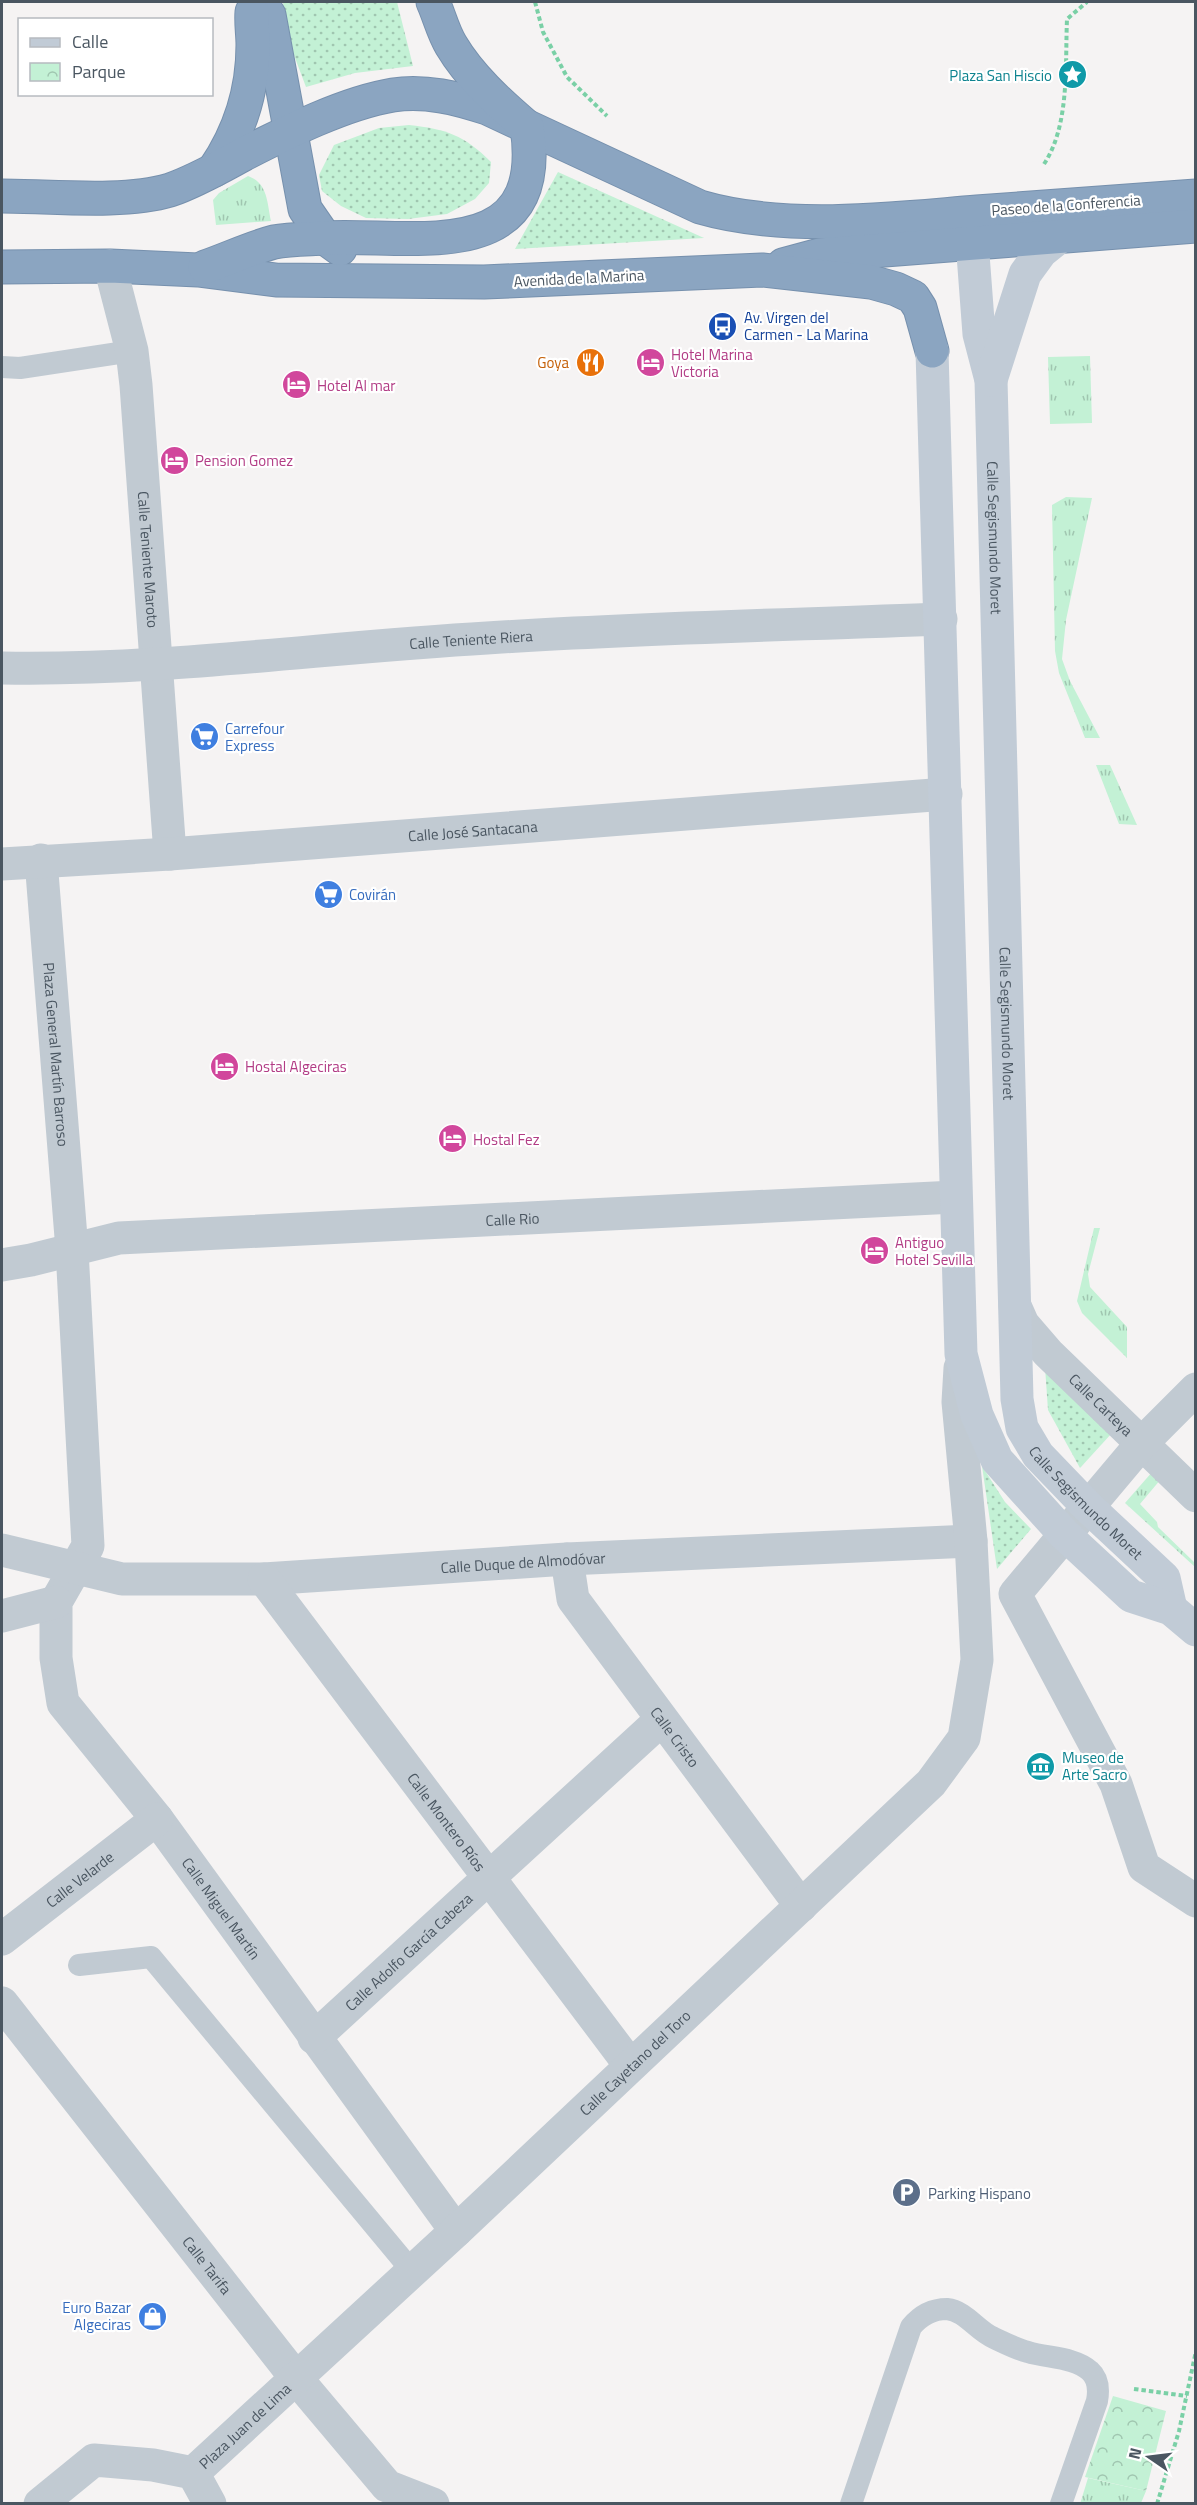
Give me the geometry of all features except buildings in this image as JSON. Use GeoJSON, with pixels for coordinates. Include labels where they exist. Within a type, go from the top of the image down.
{"type":"FeatureCollection","features":[{"type":"Feature","properties":{"kind":"highway"},"geometry":{"type":"LineString","coordinates":[[214,170],[227,151],[245,108],[251,75],[253,2]]}},
{"type":"Feature","properties":{"kind":"highway"},"geometry":{"type":"LineString","coordinates":[[260,2],[269,15],[289,134],[305,209],[325,238],[358,263],[396,281]]}},
{"type":"Feature","properties":{"kind":"highway"},"geometry":{"type":"LineString","coordinates":[[198,270],[274,242],[325,238],[432,239],[474,234],[493,227],[509,214],[520,198],[529,165],[527,127],[493,97],[459,57],[450,43],[433,2]]}},
{"type":"Feature","properties":{"kind":"highway"},"geometry":{"type":"LineString","coordinates":[[2,196],[121,197],[170,190],[345,109],[392,95],[414,94],[459,99],[487,108],[527,127]]}},
{"type":"Feature","properties":{"kind":"highway","name":"Paseo de la Conferencia"},"geometry":{"type":"LineString","coordinates":[[527,127],[700,207],[730,215],[808,221],[937,215],[1196,196]]}},
{"type":"Feature","properties":{"kind":"highway","name":"Paseo de la Conferencia"},"geometry":{"type":"LineString","coordinates":[[762,270],[820,255],[1196,226]]}},
{"type":"Feature","properties":{"kind":"highway","name":"Avenida de la Marina"},"geometry":{"type":"LineString","coordinates":[[2,267],[110,266],[198,270],[276,279],[484,282],[762,270]]}},
{"type":"Feature","properties":{"kind":"highway"},"geometry":{"type":"LineString","coordinates":[[762,270],[871,282],[896,289],[913,297],[920,308],[932,351]]}},
{"type":"Feature","properties":{"kind":"main road"},"geometry":{"type":"LineString","coordinates":[[937,215],[950,218],[960,225],[972,242]]}},
{"type":"Feature","properties":{"kind":"main road","name":"Calle Segismundo Moret"},"geometry":{"type":"LineString","coordinates":[[991,380],[1025,274],[1041,252],[1062,235]]}},
{"type":"Feature","properties":{"kind":"main road","name":"Calle Segismundo Moret"},"geometry":{"type":"LineString","coordinates":[[972,242],[980,334],[991,380],[1017,1399],[1022,1428],[1038,1455],[1088,1507],[1164,1578],[1171,1609]]}},
{"type":"Feature","properties":{"kind":"main road"},"geometry":{"type":"LineString","coordinates":[[932,351],[961,1353],[977,1415],[997,1460],[1064,1534],[1131,1596],[1171,1609],[1196,1630]]}},
{"type":"Feature","properties":{"kind":"street","name":"Calle Teniente Maroto"},"geometry":{"type":"LineString","coordinates":[[110,266],[132,351],[170,854]]}},
{"type":"Feature","properties":{"kind":"street","name":"Calle Teniente Riera"},"geometry":{"type":"LineString","coordinates":[[2,668],[51,669],[156,663],[488,638],[941,619]]}},
{"type":"Feature","properties":{"kind":"street","name":"Calle José Santacana"},"geometry":{"type":"LineString","coordinates":[[2,864],[170,854],[946,794]]}},
{"type":"Feature","properties":{"kind":"street","name":"Plaza General Martín Barroso"},"geometry":{"type":"LineString","coordinates":[[41,860],[72,1250],[88,1546],[75,1568]]}},
{"type":"Feature","properties":{"kind":"street","name":"Calle Rio"},"geometry":{"type":"LineString","coordinates":[[2,1265],[119,1238],[955,1197]]}},
{"type":"Feature","properties":{"kind":"street","name":"Calle Carteya"},"geometry":{"type":"LineString","coordinates":[[1015,1306],[1023,1324],[1048,1353],[1196,1496]]}},
{"type":"Feature","properties":{"kind":"street"},"geometry":{"type":"LineString","coordinates":[[961,1353],[958,1402],[971,1541],[973,1592],[1015,1594]]}},
{"type":"Feature","properties":{"kind":"street"},"geometry":{"type":"LineString","coordinates":[[1015,1594],[1142,1443],[1196,1389]]}},
{"type":"Feature","properties":{"kind":"street","name":"Calle Duque de Almodóvar"},"geometry":{"type":"LineString","coordinates":[[2,1550],[122,1579],[264,1579],[567,1559],[971,1541]]}},
{"type":"Feature","properties":{"kind":"street","name":"Calle Cristo"},"geometry":{"type":"LineString","coordinates":[[567,1559],[573,1599],[801,1906]]}},
{"type":"Feature","properties":{"kind":"street","name":"Calle Miguel Martín"},"geometry":{"type":"LineString","coordinates":[[75,1568],[56,1602],[56,1658],[63,1703],[157,1819],[456,2231]]}},
{"type":"Feature","properties":{"kind":"street","name":"Calle Montero Ríos"},"geometry":{"type":"LineString","coordinates":[[264,1579],[630,2066]]}},
{"type":"Feature","properties":{"kind":"street","name":"Calle Cayetano del Toro"},"geometry":{"type":"LineString","coordinates":[[296,2378],[456,2231],[931,1784],[964,1738],[977,1660],[973,1592]]}},
{"type":"Feature","properties":{"kind":"street"},"geometry":{"type":"LineString","coordinates":[[1015,1594],[1116,1784],[1144,1867],[1196,1900]]}},
{"type":"Feature","properties":{"kind":"street"},"geometry":{"type":"LineString","coordinates":[[2,1616],[56,1602]]}},
{"type":"Feature","properties":{"kind":"street","name":"Calle Adolfo García Cabeza"},"geometry":{"type":"LineString","coordinates":[[314,2038],[489,1881],[661,1720]]}},
{"type":"Feature","properties":{"kind":"street","name":"Calle Velarde"},"geometry":{"type":"LineString","coordinates":[[2,1939],[157,1819]]}},
{"type":"Feature","properties":{"kind":"street","name":"Calle Tarifa"},"geometry":{"type":"LineString","coordinates":[[2,2003],[296,2378],[387,2486],[433,2504]]}},
{"type":"Feature","properties":{"kind":"street","name":"Plaza Juan de Lima"},"geometry":{"type":"LineString","coordinates":[[193,2473],[296,2378]]}},
{"type":"Feature","properties":{"kind":"street","name":"Plaza Juan de Lima"},"geometry":{"type":"LineString","coordinates":[[40,2504],[94,2460],[153,2464],[193,2473],[210,2504]]}},
{"type":"Feature","properties":{"kind":"lane"},"geometry":{"type":"LineString","coordinates":[[451,2],[459,57]]}},
{"type":"Feature","properties":{"kind":"lane"},"geometry":{"type":"LineString","coordinates":[[2,367],[20,368],[132,351]]}},
{"type":"Feature","properties":{"kind":"lane"},"geometry":{"type":"LineString","coordinates":[[79,1965],[151,1957],[412,2271]]}},
{"type":"Feature","properties":{"kind":"lane"},"geometry":{"type":"LineString","coordinates":[[851,2504],[906,2338],[918,2319],[927,2313],[949,2309],[959,2313],[990,2337],[1025,2351],[1071,2362],[1089,2370],[1098,2385],[1097,2401],[1061,2504]]}},
{"type":"Feature","properties":{"kind":"path"},"geometry":{"type":"LineString","coordinates":[[535,2],[543,32],[567,77],[611,120]]}},
{"type":"Feature","properties":{"kind":"path"},"geometry":{"type":"LineString","coordinates":[[1042,168],[1051,154],[1061,116],[1067,19],[1087,2]]}},
{"type":"Feature","properties":{"kind":"path"},"geometry":{"type":"LineString","coordinates":[[1156,2504],[1187,2396],[1196,2351]]}},
{"type":"Feature","properties":{"kind":"path"},"geometry":{"type":"LineString","coordinates":[[1098,2385],[1187,2396]]}},
{"type":"Feature","properties":{"kind":"green space"},"geometry":{"type":"Polygon","coordinates":[[[283,2],[397,2],[413,66],[355,73],[306,87],[286,34],[283,2]]]}},
{"type":"Feature","properties":{"kind":"green space"},"geometry":{"type":"Polygon","coordinates":[[[409,125],[444,131],[463,139],[491,162],[489,183],[475,199],[447,214],[408,219],[366,218],[341,206],[322,191],[319,175],[334,145],[379,128],[409,125]]]}},
{"type":"Feature","properties":{"kind":"green space"},"geometry":{"type":"Polygon","coordinates":[[[558,172],[704,238],[515,249],[558,172]]]}},
{"type":"Feature","properties":{"kind":"green space"},"geometry":{"type":"Polygon","coordinates":[[[248,176],[255,179],[263,189],[271,221],[216,225],[213,200],[219,193],[248,176]]]}},
{"type":"Feature","properties":{"kind":"green space"},"geometry":{"type":"Polygon","coordinates":[[[1090,356],[1092,423],[1050,424],[1048,357],[1090,356]]]}},
{"type":"Feature","properties":{"kind":"green space"},"geometry":{"type":"Polygon","coordinates":[[[1066,497],[1092,498],[1066,620],[1062,659],[1070,681],[1100,738],[1085,738],[1059,673],[1055,651],[1052,505],[1066,497]]]}},
{"type":"Feature","properties":{"kind":"green space"},"geometry":{"type":"Polygon","coordinates":[[[1096,765],[1110,765],[1137,825],[1119,824],[1096,765]]]}},
{"type":"Feature","properties":{"kind":"green space"},"geometry":{"type":"Polygon","coordinates":[[[1094,1228],[1100,1228],[1088,1274],[1090,1287],[1127,1327],[1127,1358],[1082,1313],[1077,1301],[1094,1228]]]}},
{"type":"Feature","properties":{"kind":"green space"},"geometry":{"type":"Polygon","coordinates":[[[1045,1367],[1112,1433],[1080,1468],[1048,1410],[1045,1367]]]}},
{"type":"Feature","properties":{"kind":"green space"},"geometry":{"type":"Polygon","coordinates":[[[982,1466],[1005,1502],[1031,1529],[997,1569],[982,1466]]]}},
{"type":"Feature","properties":{"kind":"green space"},"geometry":{"type":"Polygon","coordinates":[[[1153,1471],[1161,1479],[1140,1504],[1157,1522],[1158,1527],[1195,1563],[1195,1567],[1125,1503],[1153,1471]]]}},
{"type":"Feature","properties":{"kind":"green space"},"geometry":{"type":"Polygon","coordinates":[[[1113,2396],[1166,2411],[1146,2491],[1085,2477],[1113,2396]]]}},
{"type":"Feature","properties":{"kind":"green space"},"geometry":{"type":"Polygon","coordinates":[[[1088,2478],[1146,2491],[1141,2503],[1080,2504],[1088,2478]]]}},
{"type":"Feature","properties":{"kind":"place","name":"Plaza San Hiscio"},"geometry":{"type":"Point","coordinates":[1073,75]}},
{"type":"Feature","properties":{"kind":"place","name":"Av. Virgen del Carmen - La Marina"},"geometry":{"type":"Point","coordinates":[723,326]}},
{"type":"Feature","properties":{"kind":"place","name":"Goya"},"geometry":{"type":"Point","coordinates":[590,362]}},
{"type":"Feature","properties":{"kind":"place","name":"Hotel Marina Victoria"},"geometry":{"type":"Point","coordinates":[650,363]}},
{"type":"Feature","properties":{"kind":"place","name":"Hotel Al mar"},"geometry":{"type":"Point","coordinates":[296,385]}},
{"type":"Feature","properties":{"kind":"place","name":"Pension Gomez"},"geometry":{"type":"Point","coordinates":[174,460]}},
{"type":"Feature","properties":{"kind":"place","name":"Carrefour Express"},"geometry":{"type":"Point","coordinates":[204,737]}},
{"type":"Feature","properties":{"kind":"place","name":"Covirán"},"geometry":{"type":"Point","coordinates":[328,894]}},
{"type":"Feature","properties":{"kind":"place","name":"Hostal Algeciras"},"geometry":{"type":"Point","coordinates":[224,1066]}},
{"type":"Feature","properties":{"kind":"place","name":"Hostal Fez"},"geometry":{"type":"Point","coordinates":[452,1139]}},
{"type":"Feature","properties":{"kind":"place","name":"Antiguo Hotel Sevilla"},"geometry":{"type":"Point","coordinates":[874,1251]}},
{"type":"Feature","properties":{"kind":"place","name":"Museo de Arte Sacro"},"geometry":{"type":"Point","coordinates":[1041,1766]}},
{"type":"Feature","properties":{"kind":"place","name":"Parking Hispano"},"geometry":{"type":"Point","coordinates":[907,2193]}},
{"type":"Feature","properties":{"kind":"place","name":"Euro Bazar Algeciras"},"geometry":{"type":"Point","coordinates":[152,2316]}}]}
